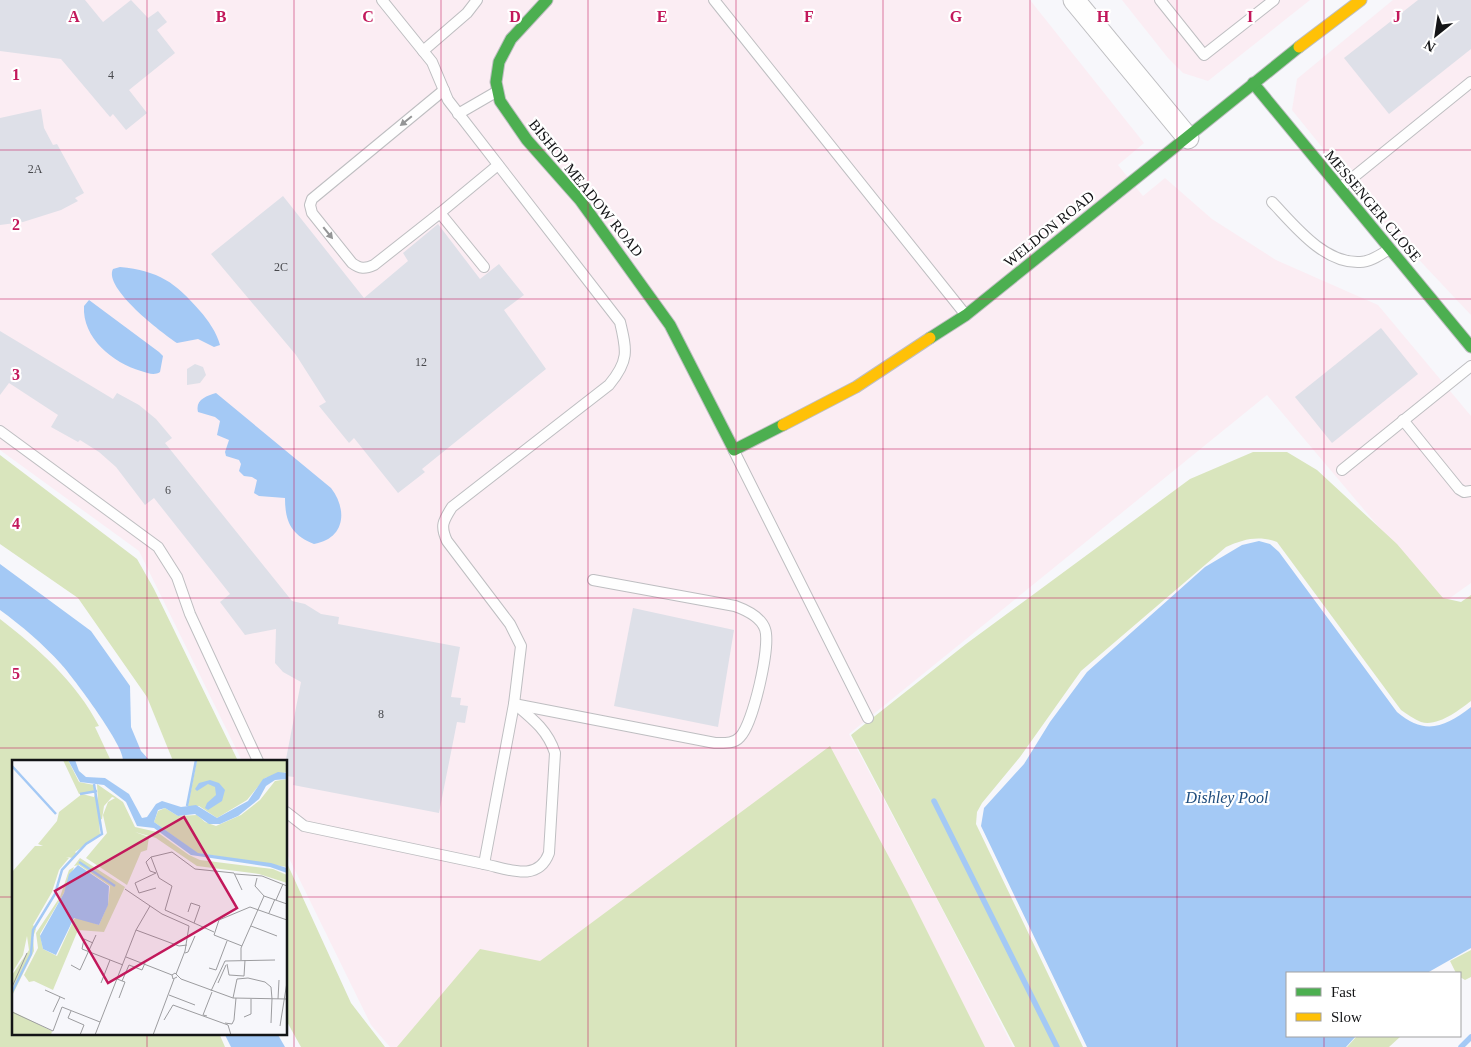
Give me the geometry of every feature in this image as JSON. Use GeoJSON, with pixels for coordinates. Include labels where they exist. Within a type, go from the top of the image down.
{"type":"FeatureCollection","features":[{"type":"Feature","properties":{"kind":"street"},"geometry":{"type":"LineString","coordinates":[[1074,0],[1188,138]]}},
{"type":"Feature","properties":{"kind":"street","name":"WELDON ROAD"},"geometry":{"type":"LineString","coordinates":[[734,450],[856,387],[966,315],[1188,138],[1253,83],[1361,0]]}},
{"type":"Feature","properties":{"kind":"street","name":"BISHOP MEADOW ROAD"},"geometry":{"type":"LineString","coordinates":[[544,1],[511,39],[498,62],[496,82],[500,100],[512,120],[580,200],[670,325],[734,450]]}},
{"type":"Feature","properties":{"kind":"street","name":"MESSENGER CLOSE"},"geometry":{"type":"LineString","coordinates":[[1253,83],[1471,347]]}},
{"type":"Feature","properties":{"kind":"lane"},"geometry":{"type":"LineString","coordinates":[[382,0],[432,62],[444,90],[458,114],[620,322],[626,347],[622,369],[609,385],[452,507],[444,518],[442,530],[448,541],[518,636],[521,646],[514,704],[484,864]]}},
{"type":"Feature","properties":{"kind":"lane"},"geometry":{"type":"LineString","coordinates":[[422,51],[467,13],[477,0]]}},
{"type":"Feature","properties":{"kind":"lane"},"geometry":{"type":"LineString","coordinates":[[714,0],[966,315]]}},
{"type":"Feature","properties":{"kind":"lane"},"geometry":{"type":"LineString","coordinates":[[1160,0],[1204,55],[1274,0]]}},
{"type":"Feature","properties":{"kind":"lane"},"geometry":{"type":"LineString","coordinates":[[1339,189],[1471,82]]}},
{"type":"Feature","properties":{"kind":"lane"},"geometry":{"type":"LineString","coordinates":[[444,90],[312,199],[310,205],[312,213],[352,263],[359,268],[366,268],[374,265],[498,165]]}},
{"type":"Feature","properties":{"kind":"lane"},"geometry":{"type":"LineString","coordinates":[[458,114],[498,92]]}},
{"type":"Feature","properties":{"kind":"lane"},"geometry":{"type":"LineString","coordinates":[[1272,202],[1314,244],[1332,255],[1347,261],[1360,262],[1374,258],[1389,249]]}},
{"type":"Feature","properties":{"kind":"lane"},"geometry":{"type":"LineString","coordinates":[[440,213],[484,267]]}},
{"type":"Feature","properties":{"kind":"lane"},"geometry":{"type":"LineString","coordinates":[[1342,470],[1471,366]]}},
{"type":"Feature","properties":{"kind":"lane"},"geometry":{"type":"LineString","coordinates":[[1404,420],[1459,489],[1464,492],[1471,491]]}},
{"type":"Feature","properties":{"kind":"lane"},"geometry":{"type":"LineString","coordinates":[[0,431],[158,548],[177,577],[190,614],[258,760]]}},
{"type":"Feature","properties":{"kind":"lane"},"geometry":{"type":"LineString","coordinates":[[734,450],[868,718]]}},
{"type":"Feature","properties":{"kind":"lane"},"geometry":{"type":"LineString","coordinates":[[514,704],[715,743],[728,743],[740,738],[748,726],[766,648],[765,629],[758,619],[748,611],[735,606],[593,580]]}},
{"type":"Feature","properties":{"kind":"lane"},"geometry":{"type":"LineString","coordinates":[[288,814],[304,826],[484,864],[528,872],[538,870],[546,863],[550,853],[555,753],[551,739],[541,727],[514,704]]}},
{"type":"Feature","properties":{"kind":"shaded area"},"geometry":{"type":"Polygon","coordinates":[[[0,0],[1030,0],[1144,143],[1118,165],[1143,196],[1165,178],[1212,219],[1276,260],[1378,305],[1471,416],[1471,583],[1443,603],[1267,395],[849,734],[1013,1047],[390,1047],[371,1025],[288,856],[288,760],[242,760],[139,551],[0,450],[0,0]]]}},
{"type":"Feature","properties":{"kind":"shaded area"},"geometry":{"type":"Polygon","coordinates":[[[1122,0],[1310,0],[1208,81],[1183,73],[1168,58],[1122,0]]]}},
{"type":"Feature","properties":{"kind":"shaded area"},"geometry":{"type":"Polygon","coordinates":[[[1393,0],[1471,0],[1471,315],[1377,215],[1292,110],[1297,79],[1393,0]]]}},
{"type":"Feature","properties":{"kind":"green space"},"geometry":{"type":"Polygon","coordinates":[[[1253,452],[1287,452],[1317,470],[1397,544],[1443,598],[1461,602],[1471,595],[1471,701],[1448,717],[1428,723],[1421,722],[1401,710],[1277,542],[1257,538],[1226,547],[1081,671],[1020,757],[982,803],[977,812],[976,824],[1083,1047],[1015,1047],[851,735],[966,644],[1190,479],[1253,452]]]}},
{"type":"Feature","properties":{"kind":"green space"},"geometry":{"type":"Polygon","coordinates":[[[0,455],[137,559],[154,589],[238,760],[173,760],[147,697],[78,598],[0,544],[0,455]]]}},
{"type":"Feature","properties":{"kind":"green space"},"geometry":{"type":"Polygon","coordinates":[[[0,619],[56,667],[79,695],[99,726],[95,727],[111,760],[12,760],[12,1034],[219,1034],[225,1047],[0,1047],[0,619]]]}},
{"type":"Feature","properties":{"kind":"green space"},"geometry":{"type":"Polygon","coordinates":[[[830,746],[907,891],[985,1047],[397,1047],[480,949],[540,961],[830,746]]]}},
{"type":"Feature","properties":{"kind":"green space"},"geometry":{"type":"Polygon","coordinates":[[[288,865],[351,1003],[385,1047],[301,1047],[288,1024],[288,865]]]}},
{"type":"Feature","properties":{"kind":"green space"},"geometry":{"type":"Polygon","coordinates":[[[1471,950],[1471,977],[1465,980],[1461,978],[1461,972],[1456,972],[1450,961],[1471,950]]]}},
{"type":"Feature","properties":{"kind":"green space"},"geometry":{"type":"Polygon","coordinates":[[[1356,1037],[1400,1037],[1389,1047],[1347,1047],[1356,1037]]]}},
{"type":"Feature","properties":{"kind":"water"},"geometry":{"type":"Polygon","coordinates":[[[120,267],[145,271],[174,285],[206,318],[220,345],[214,347],[198,339],[177,343],[159,330],[125,298],[117,287],[112,277],[113,269],[120,267]]]}},
{"type":"Feature","properties":{"kind":"water"},"geometry":{"type":"Polygon","coordinates":[[[89,300],[163,356],[160,372],[151,374],[130,367],[101,348],[88,329],[85,318],[84,306],[89,300]]]}},
{"type":"Feature","properties":{"kind":"water"},"geometry":{"type":"Polygon","coordinates":[[[216,393],[331,488],[340,505],[341,514],[337,530],[332,536],[314,544],[300,537],[288,521],[285,498],[259,496],[254,493],[257,480],[244,476],[239,471],[241,464],[239,460],[226,456],[225,452],[229,440],[217,435],[220,421],[215,417],[198,412],[198,404],[205,397],[216,393]]]}},
{"type":"Feature","properties":{"kind":"water","name":"Dishley Pool"},"geometry":{"type":"Polygon","coordinates":[[[1259,541],[1270,544],[1279,552],[1397,712],[1417,724],[1435,726],[1452,720],[1471,707],[1471,948],[1429,972],[1286,972],[1286,1037],[1355,1037],[1346,1047],[1087,1047],[981,826],[984,808],[1024,764],[1050,722],[1087,672],[1205,567],[1242,545],[1259,541]]]}},
{"type":"Feature","properties":{"kind":"water"},"geometry":{"type":"Polygon","coordinates":[[[0,564],[91,631],[130,686],[131,727],[141,751],[149,760],[123,760],[122,754],[108,728],[67,671],[40,642],[0,610],[0,564]]]}},
{"type":"Feature","properties":{"kind":"water"},"geometry":{"type":"Polygon","coordinates":[[[224,1034],[278,1034],[285,1047],[231,1047],[224,1034]]]}},
{"type":"Feature","properties":{"kind":"building"},"geometry":{"type":"Polygon","coordinates":[[[0,0],[85,0],[103,22],[131,0],[148,18],[158,11],[167,22],[157,30],[175,53],[129,90],[147,113],[126,130],[113,114],[110,117],[61,59],[0,51],[0,0]]]}},
{"type":"Feature","properties":{"kind":"building"},"geometry":{"type":"Polygon","coordinates":[[[1418,0],[1471,0],[1471,49],[1389,114],[1344,58],[1418,0]]]}},
{"type":"Feature","properties":{"kind":"building"},"geometry":{"type":"Polygon","coordinates":[[[41,109],[44,128],[53,145],[57,144],[84,193],[75,198],[78,201],[61,210],[23,222],[0,225],[0,118],[41,109]]]}},
{"type":"Feature","properties":{"kind":"building"},"geometry":{"type":"Polygon","coordinates":[[[283,196],[364,298],[408,261],[403,253],[438,224],[480,279],[499,264],[524,295],[504,310],[546,369],[422,469],[425,472],[398,493],[354,438],[349,443],[319,406],[326,402],[296,355],[211,254],[283,196]]]}},
{"type":"Feature","properties":{"kind":"building"},"geometry":{"type":"Polygon","coordinates":[[[1381,328],[1418,374],[1332,443],[1295,397],[1381,328]]]}},
{"type":"Feature","properties":{"kind":"building"},"geometry":{"type":"Polygon","coordinates":[[[0,331],[113,399],[117,393],[139,405],[156,419],[172,438],[165,443],[292,601],[305,604],[321,614],[339,617],[338,624],[460,647],[451,697],[461,698],[460,705],[468,706],[465,723],[457,722],[439,813],[293,785],[294,777],[288,776],[288,760],[286,759],[301,682],[283,672],[275,663],[276,629],[245,635],[220,602],[230,594],[154,498],[145,505],[116,467],[99,452],[80,440],[78,442],[51,427],[58,415],[9,383],[0,395],[0,331]]]}},
{"type":"Feature","properties":{"kind":"building"},"geometry":{"type":"Polygon","coordinates":[[[195,364],[203,367],[206,375],[200,383],[187,385],[187,369],[195,364]]]}},
{"type":"Feature","properties":{"kind":"building"},"geometry":{"type":"Polygon","coordinates":[[[633,608],[734,630],[718,727],[614,706],[633,608]]]}},
{"type":"Feature","properties":{"kind":"waterway"},"geometry":{"type":"LineString","coordinates":[[934,801],[1057,1047]]}},
{"type":"Feature","properties":{"kind":"waterway"},"geometry":{"type":"LineString","coordinates":[[1461,1047],[1471,1037]]}},
{"type":"Feature","properties":{"kind":"traffic: fast"},"geometry":{"type":"LineString","coordinates":[[547,0],[511,39],[499,62],[496,82],[500,101],[527,140],[580,200],[670,325],[734,450],[783,425]]}},
{"type":"Feature","properties":{"kind":"traffic: fast"},"geometry":{"type":"LineString","coordinates":[[930,338],[966,315],[1299,47]]}},
{"type":"Feature","properties":{"kind":"traffic: fast"},"geometry":{"type":"LineString","coordinates":[[1253,83],[1471,347]]}},
{"type":"Feature","properties":{"kind":"traffic: slow"},"geometry":{"type":"LineString","coordinates":[[1299,47],[1361,0]]}},
{"type":"Feature","properties":{"kind":"traffic: slow"},"geometry":{"type":"LineString","coordinates":[[783,425],[856,387],[930,338]]}}]}
